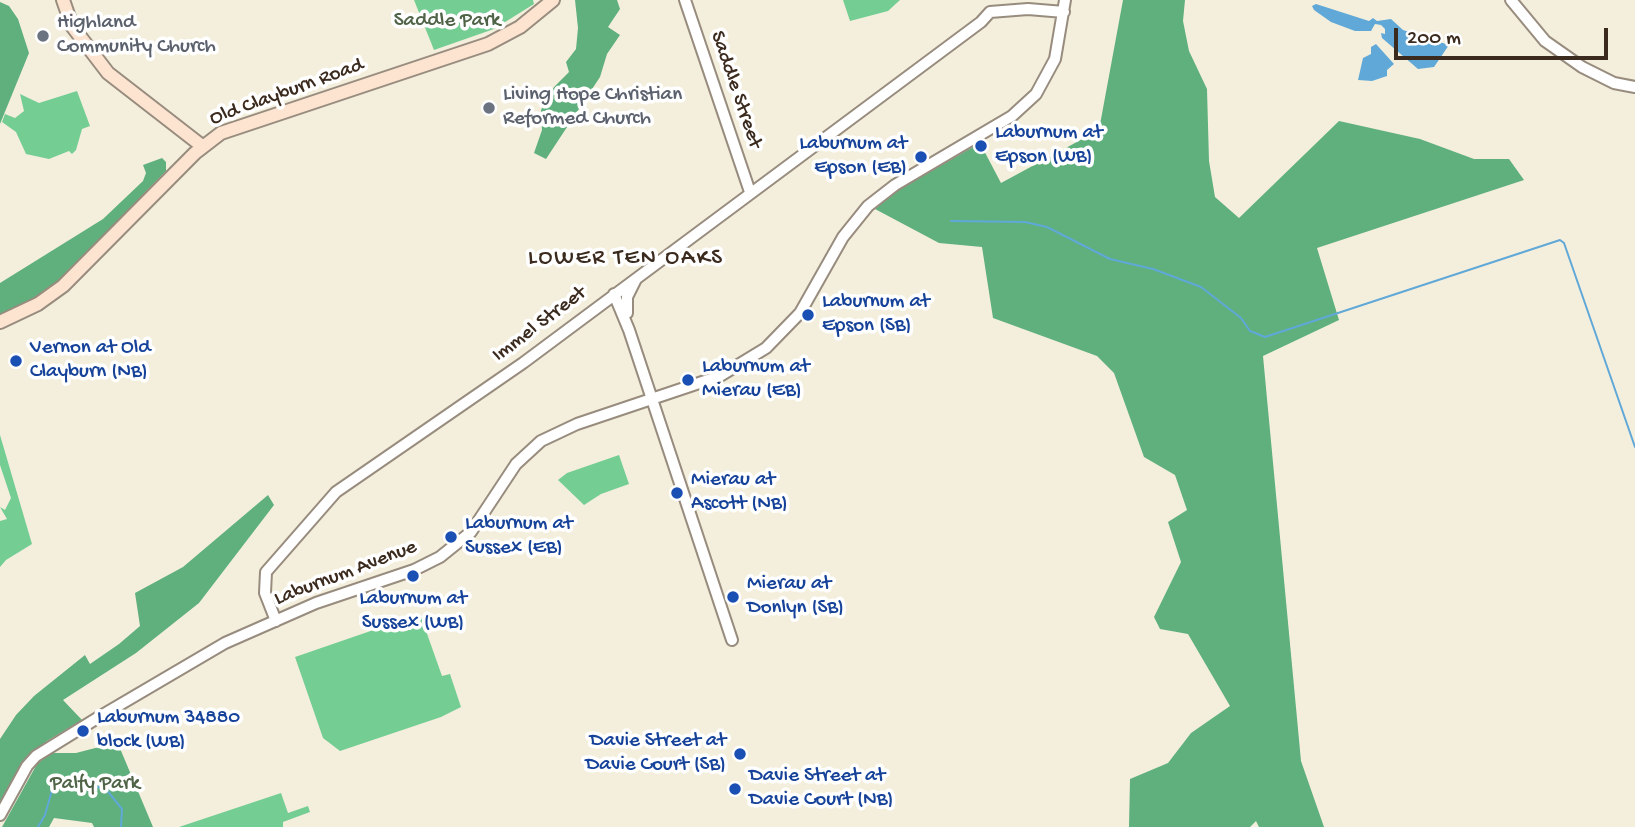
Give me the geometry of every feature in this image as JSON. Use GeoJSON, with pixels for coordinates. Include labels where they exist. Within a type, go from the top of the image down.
{"type":"FeatureCollection","features":[{"type":"Feature","properties":{"kind":"main road"},"geometry":{"type":"LineString","coordinates":[[63,0],[72,26],[108,73],[202,146]]}},
{"type":"Feature","properties":{"kind":"main road","name":"Old Clayburn Road"},"geometry":{"type":"LineString","coordinates":[[0,322],[38,304],[63,286],[202,146],[221,133],[488,44],[520,27],[553,0]]}},
{"type":"Feature","properties":{"kind":"street","name":"Saddle Street"},"geometry":{"type":"LineString","coordinates":[[685,0],[750,192]]}},
{"type":"Feature","properties":{"kind":"street","name":"Laburnum Avenue"},"geometry":{"type":"LineString","coordinates":[[0,815],[27,766],[36,756],[225,643],[440,557],[479,522],[508,475],[531,449],[560,430],[731,371],[779,338],[805,307],[836,248],[868,206],[895,185],[1004,122],[1030,100],[1055,59],[1065,0]]}},
{"type":"Feature","properties":{"kind":"street"},"geometry":{"type":"LineString","coordinates":[[1511,0],[1545,41],[1582,67],[1614,83],[1635,88]]}},
{"type":"Feature","properties":{"kind":"street","name":"Immel Street"},"geometry":{"type":"LineString","coordinates":[[276,621],[265,593],[266,572],[326,501],[513,370],[981,22],[990,6],[1064,12]]}},
{"type":"Feature","properties":{"kind":"street"},"geometry":{"type":"LineString","coordinates":[[629,330],[626,306],[637,277]]}},
{"type":"Feature","properties":{"kind":"street"},"geometry":{"type":"LineString","coordinates":[[614,294],[653,399],[732,640]]}},
{"type":"Feature","properties":{"kind":"green space","name":"Saddle Park"},"geometry":{"type":"Polygon","coordinates":[[[414,0],[533,0],[534,4],[494,29],[434,50],[414,0]]]}},
{"type":"Feature","properties":{"kind":"green space"},"geometry":{"type":"Polygon","coordinates":[[[575,0],[617,0],[620,9],[608,27],[620,35],[607,54],[600,77],[546,159],[534,153],[542,130],[541,110],[554,87],[569,72],[566,62],[576,49],[578,28],[575,0]]]}},
{"type":"Feature","properties":{"kind":"green space"},"geometry":{"type":"Polygon","coordinates":[[[843,0],[900,0],[888,11],[850,21],[843,0]]]}},
{"type":"Feature","properties":{"kind":"green space"},"geometry":{"type":"Polygon","coordinates":[[[1123,0],[1185,0],[1183,21],[1189,51],[1207,89],[1209,161],[1215,197],[1239,218],[1339,121],[1420,139],[1474,159],[1509,159],[1524,180],[1317,248],[1339,320],[1263,356],[1301,761],[1324,827],[1259,827],[1256,821],[1250,827],[1129,827],[1130,779],[1168,763],[1191,733],[1230,706],[1188,634],[1160,629],[1154,617],[1181,562],[1168,522],[1187,510],[1175,475],[1144,457],[1114,373],[1097,356],[993,318],[982,247],[939,243],[875,209],[898,190],[980,143],[1001,183],[1099,130],[1123,0]]]}},
{"type":"Feature","properties":{"kind":"green space"},"geometry":{"type":"Polygon","coordinates":[[[0,2],[9,6],[18,19],[29,53],[0,124],[0,2]]]}},
{"type":"Feature","properties":{"kind":"green space"},"geometry":{"type":"Polygon","coordinates":[[[77,91],[90,126],[82,129],[76,150],[72,154],[69,151],[49,159],[26,154],[16,132],[2,122],[5,114],[15,118],[24,111],[20,94],[39,103],[77,91]]]}},
{"type":"Feature","properties":{"kind":"green space"},"geometry":{"type":"Polygon","coordinates":[[[162,158],[166,162],[166,171],[60,280],[33,300],[0,315],[0,283],[103,219],[143,181],[146,173],[143,165],[162,158]]]}},
{"type":"Feature","properties":{"kind":"green space"},"geometry":{"type":"Polygon","coordinates":[[[0,435],[32,544],[6,560],[0,567],[0,521],[7,519],[0,507],[5,510],[11,498],[0,465],[0,435]]]}},
{"type":"Feature","properties":{"kind":"green space"},"geometry":{"type":"Polygon","coordinates":[[[619,455],[629,484],[601,494],[584,505],[558,480],[567,473],[619,455]]]}},
{"type":"Feature","properties":{"kind":"green space"},"geometry":{"type":"Polygon","coordinates":[[[268,495],[274,505],[199,603],[136,653],[63,700],[82,720],[47,741],[23,762],[0,802],[0,739],[16,715],[34,696],[85,655],[90,664],[140,626],[135,593],[183,567],[268,495]]]}},
{"type":"Feature","properties":{"kind":"green space"},"geometry":{"type":"Polygon","coordinates":[[[420,614],[442,676],[450,674],[461,707],[441,717],[340,751],[323,738],[295,657],[420,614]]]}},
{"type":"Feature","properties":{"kind":"green space","name":"Palfy Park"},"geometry":{"type":"Polygon","coordinates":[[[103,746],[119,746],[153,827],[94,827],[92,823],[54,818],[49,827],[2,827],[37,764],[51,753],[76,753],[103,746]]]}},
{"type":"Feature","properties":{"kind":"green space"},"geometry":{"type":"Polygon","coordinates":[[[281,793],[288,813],[308,806],[310,812],[283,822],[283,827],[179,827],[281,793]]]}},
{"type":"Feature","properties":{"kind":"water"},"geometry":{"type":"Polygon","coordinates":[[[1316,4],[1369,21],[1373,18],[1377,21],[1391,19],[1403,30],[1449,45],[1434,67],[1418,69],[1382,38],[1381,33],[1385,34],[1385,29],[1381,25],[1375,24],[1371,31],[1355,31],[1331,22],[1314,10],[1312,6],[1316,4]]]}},
{"type":"Feature","properties":{"kind":"water"},"geometry":{"type":"Polygon","coordinates":[[[1376,44],[1394,64],[1387,70],[1387,76],[1372,81],[1358,80],[1363,58],[1371,54],[1371,47],[1376,44]]]}},
{"type":"Feature","properties":{"kind":"waterway"},"geometry":{"type":"LineString","coordinates":[[951,221],[1025,222],[1047,227],[1110,259],[1153,269],[1201,287],[1241,318],[1250,331],[1265,337],[1560,240],[1564,243],[1635,447]]}},
{"type":"Feature","properties":{"kind":"waterway"},"geometry":{"type":"LineString","coordinates":[[38,827],[45,815],[52,790],[70,784],[105,788],[122,809],[121,827]]}},
{"type":"Feature","properties":{"kind":"place","name":"Highland Community Church"},"geometry":{"type":"Point","coordinates":[43,36]}},
{"type":"Feature","properties":{"kind":"place","name":"Living Hope Christian Reformed Church"},"geometry":{"type":"Point","coordinates":[489,108]}},
{"type":"Feature","properties":{"kind":"place","name":"Laburnum at Epson (WB)"},"geometry":{"type":"Point","coordinates":[981,146]}},
{"type":"Feature","properties":{"kind":"place","name":"Laburnum at Epson (EB)"},"geometry":{"type":"Point","coordinates":[921,157]}},
{"type":"Feature","properties":{"kind":"place","name":"Laburnum at Epson (SB)"},"geometry":{"type":"Point","coordinates":[808,315]}},
{"type":"Feature","properties":{"kind":"place","name":"Vernon at Old Clayburn (NB)"},"geometry":{"type":"Point","coordinates":[16,361]}},
{"type":"Feature","properties":{"kind":"place","name":"Laburnum at Mierau (EB)"},"geometry":{"type":"Point","coordinates":[688,380]}},
{"type":"Feature","properties":{"kind":"place","name":"Mierau at Ascott (NB)"},"geometry":{"type":"Point","coordinates":[677,493]}},
{"type":"Feature","properties":{"kind":"place","name":"Laburnum at Sussex (EB)"},"geometry":{"type":"Point","coordinates":[451,537]}},
{"type":"Feature","properties":{"kind":"place","name":"Laburnum at Sussex (WB)"},"geometry":{"type":"Point","coordinates":[413,576]}},
{"type":"Feature","properties":{"kind":"place","name":"Mierau at Donlyn (SB)"},"geometry":{"type":"Point","coordinates":[733,597]}},
{"type":"Feature","properties":{"kind":"place","name":"Laburnum 34880 block (WB)"},"geometry":{"type":"Point","coordinates":[83,731]}},
{"type":"Feature","properties":{"kind":"place","name":"Davie Street at Davie Court (SB)"},"geometry":{"type":"Point","coordinates":[740,754]}},
{"type":"Feature","properties":{"kind":"place","name":"Davie Street at Davie Court (NB)"},"geometry":{"type":"Point","coordinates":[735,789]}},
{"type":"Feature","properties":{"kind":"district","name":"LOWER TEN OAKS"},"geometry":{"type":"Point","coordinates":[626,259]}}]}
